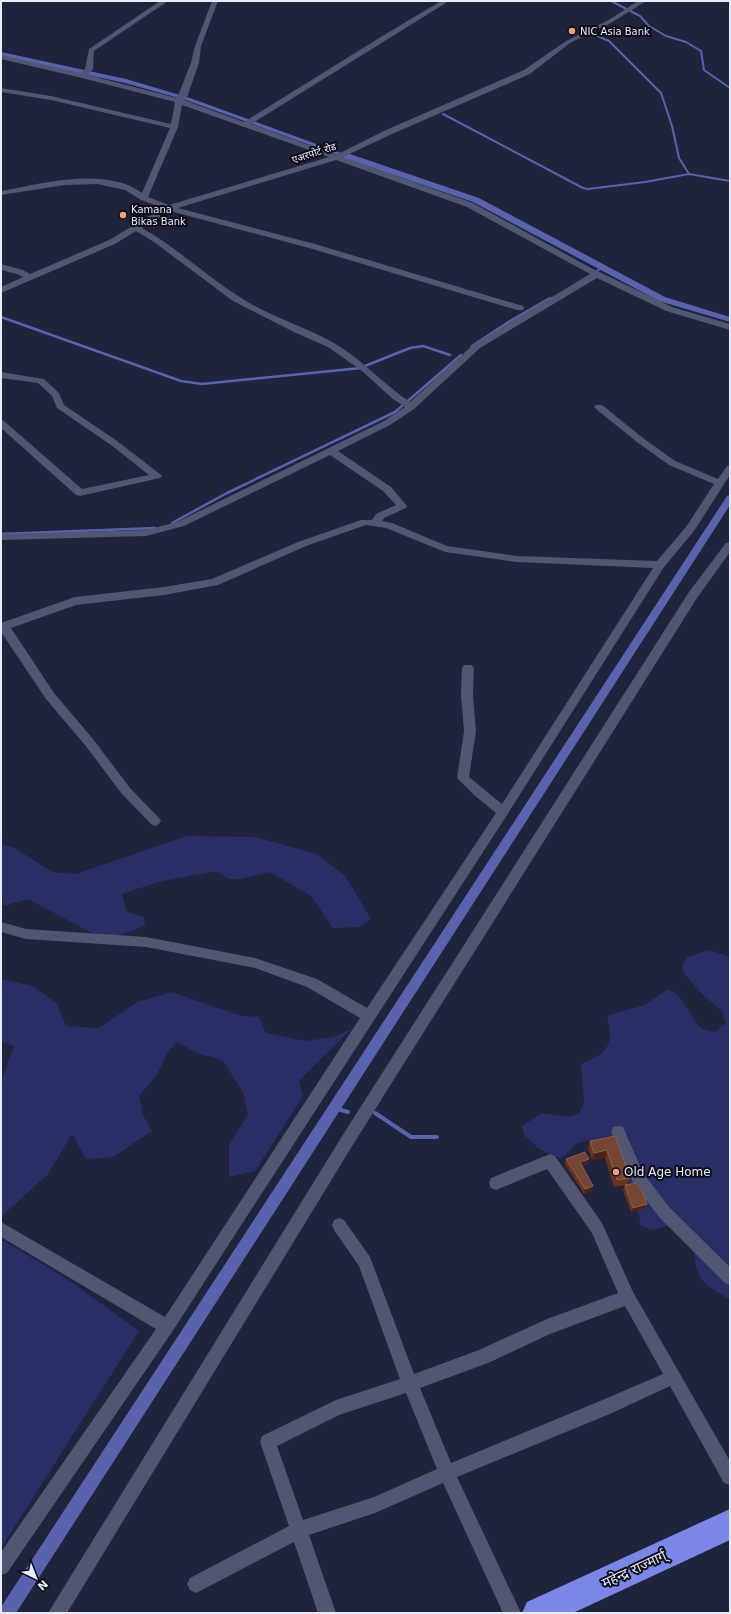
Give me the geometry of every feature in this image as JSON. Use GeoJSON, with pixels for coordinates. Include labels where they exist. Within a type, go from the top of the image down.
{"type":"FeatureCollection","features":[{"type":"Feature","properties":{"kind":"highway","name":"महेन्द्र राज्मार्ग्"},"geometry":{"type":"LineString","coordinates":[[538,1613],[730,1524]]}},
{"type":"Feature","properties":{"kind":"street"},"geometry":{"type":"LineString","coordinates":[[86,73],[91,50],[165,1]]}},
{"type":"Feature","properties":{"kind":"street"},"geometry":{"type":"LineString","coordinates":[[144,198],[174,126],[181,99],[195,63],[198,46],[215,1]]}},
{"type":"Feature","properties":{"kind":"street"},"geometry":{"type":"LineString","coordinates":[[249,123],[386,36],[446,1]]}},
{"type":"Feature","properties":{"kind":"street","name":"एअरपोर्ट रोड"},"geometry":{"type":"LineString","coordinates":[[1,290],[112,242],[169,208],[337,157],[389,132],[498,86],[527,72],[568,42],[623,14],[643,1]]}},
{"type":"Feature","properties":{"kind":"street"},"geometry":{"type":"LineString","coordinates":[[1,57],[86,73],[181,99],[249,123],[337,157],[470,205],[594,272],[669,309],[730,327]]}},
{"type":"Feature","properties":{"kind":"street"},"geometry":{"type":"LineString","coordinates":[[1,90],[50,98],[174,126]]}},
{"type":"Feature","properties":{"kind":"street"},"geometry":{"type":"LineString","coordinates":[[1,193],[78,181],[130,188],[144,198],[169,208],[304,244],[520,308]]}},
{"type":"Feature","properties":{"kind":"street"},"geometry":{"type":"LineString","coordinates":[[136,228],[157,240],[236,299],[299,331],[331,345],[365,369],[396,397],[407,404]]}},
{"type":"Feature","properties":{"kind":"street"},"geometry":{"type":"LineString","coordinates":[[1,267],[20,272],[29,277]]}},
{"type":"Feature","properties":{"kind":"street"},"geometry":{"type":"LineString","coordinates":[[1,537],[146,533],[166,529],[180,524],[387,423],[407,404],[477,346],[594,272]]}},
{"type":"Feature","properties":{"kind":"street"},"geometry":{"type":"LineString","coordinates":[[1,375],[40,382],[56,395],[60,406],[114,443],[157,476],[80,493],[1,423]]}},
{"type":"Feature","properties":{"kind":"street"},"geometry":{"type":"LineString","coordinates":[[599,407],[640,440],[672,463],[720,483]]}},
{"type":"Feature","properties":{"kind":"street"},"geometry":{"type":"LineString","coordinates":[[331,450],[387,490],[402,506],[380,516],[375,523]]}},
{"type":"Feature","properties":{"kind":"street"},"geometry":{"type":"LineString","coordinates":[[1,1567],[167,1327],[503,812],[660,566],[690,528],[730,468]]}},
{"type":"Feature","properties":{"kind":"street"},"geometry":{"type":"LineString","coordinates":[[155,821],[126,790],[89,742],[50,696],[3,627],[75,600],[164,591],[214,582],[302,544],[365,522],[388,525],[445,549],[517,559],[660,566]]}},
{"type":"Feature","properties":{"kind":"street"},"geometry":{"type":"LineString","coordinates":[[57,1613],[358,1125],[693,595],[729,548]]}},
{"type":"Feature","properties":{"kind":"street"},"geometry":{"type":"LineString","coordinates":[[468,668],[467,695],[470,731],[463,778],[503,812]]}},
{"type":"Feature","properties":{"kind":"street"},"geometry":{"type":"LineString","coordinates":[[1,927],[26,934],[146,942],[255,963],[312,983],[369,1016]]}},
{"type":"Feature","properties":{"kind":"street"},"geometry":{"type":"LineString","coordinates":[[618,1132],[638,1178],[665,1213],[730,1278]]}},
{"type":"Feature","properties":{"kind":"street"},"geometry":{"type":"LineString","coordinates":[[496,1183],[550,1161],[596,1228],[628,1297],[730,1477]]}},
{"type":"Feature","properties":{"kind":"street"},"geometry":{"type":"LineString","coordinates":[[339,1225],[364,1262],[410,1384],[447,1473],[512,1613]]}},
{"type":"Feature","properties":{"kind":"street"},"geometry":{"type":"LineString","coordinates":[[1,1229],[167,1327]]}},
{"type":"Feature","properties":{"kind":"street"},"geometry":{"type":"LineString","coordinates":[[327,1613],[268,1442],[336,1408],[410,1384],[482,1357],[547,1327],[628,1297]]}},
{"type":"Feature","properties":{"kind":"street"},"geometry":{"type":"LineString","coordinates":[[196,1584],[298,1530],[375,1505],[447,1473],[606,1407],[673,1376]]}},
{"type":"Feature","properties":{"kind":"shaded area"},"geometry":{"type":"Polygon","coordinates":[[[187,836],[256,837],[317,854],[346,877],[371,919],[359,927],[333,928],[311,896],[270,872],[240,879],[228,879],[217,871],[158,882],[122,894],[127,912],[144,917],[145,926],[105,940],[28,899],[4,906],[1,889],[1,844],[15,848],[52,872],[76,874],[187,836]]]}},
{"type":"Feature","properties":{"kind":"shaded area"},"geometry":{"type":"Polygon","coordinates":[[[709,950],[730,957],[730,1299],[706,1284],[701,1279],[696,1267],[694,1247],[669,1225],[652,1230],[640,1225],[638,1214],[628,1190],[630,1158],[613,1135],[577,1143],[564,1157],[559,1158],[539,1149],[524,1135],[522,1126],[542,1113],[569,1117],[579,1114],[584,1102],[581,1064],[597,1057],[606,1048],[610,1036],[607,1019],[609,1015],[645,1005],[668,989],[674,992],[682,1000],[701,1028],[715,1032],[726,1023],[722,1011],[702,994],[683,972],[683,963],[688,957],[709,950]]]}},
{"type":"Feature","properties":{"kind":"shaded area"},"geometry":{"type":"Polygon","coordinates":[[[1,979],[32,986],[57,1003],[66,1026],[99,1028],[137,1002],[171,992],[242,1016],[259,1017],[266,1033],[305,1041],[334,1037],[352,1028],[299,1081],[303,1096],[255,1171],[229,1177],[229,1144],[248,1115],[243,1092],[222,1060],[197,1053],[177,1042],[166,1055],[157,1075],[139,1096],[143,1115],[152,1131],[113,1157],[86,1159],[72,1134],[48,1174],[1,1217],[1,1075],[4,1073],[14,1046],[1,1042],[1,979]]]}},
{"type":"Feature","properties":{"kind":"shaded area"},"geometry":{"type":"Polygon","coordinates":[[[1,1239],[67,1279],[139,1331],[1,1548],[1,1239]]]}},
{"type":"Feature","properties":{"kind":"building"},"geometry":{"type":"Polygon","coordinates":[[[615,1136],[630,1178],[617,1180],[607,1150],[594,1153],[590,1141],[615,1136]]]}},
{"type":"Feature","properties":{"kind":"building"},"geometry":{"type":"Polygon","coordinates":[[[585,1152],[589,1159],[580,1162],[593,1186],[585,1189],[566,1159],[585,1152]]]}},
{"type":"Feature","properties":{"kind":"building","name":"Old Age Home"},"geometry":{"type":"Polygon","coordinates":[[[636,1183],[642,1190],[647,1204],[633,1208],[625,1185],[636,1183]]]}},
{"type":"Feature","properties":{"kind":"waterway"},"geometry":{"type":"LineString","coordinates":[[611,1],[640,16],[649,26],[666,36],[686,42],[701,51],[704,70],[730,88]]}},
{"type":"Feature","properties":{"kind":"waterway"},"geometry":{"type":"LineString","coordinates":[[593,34],[609,41],[661,93],[672,126],[679,158],[689,174]]}},
{"type":"Feature","properties":{"kind":"waterway"},"geometry":{"type":"LineString","coordinates":[[1,54],[126,81],[188,99],[337,153]]}},
{"type":"Feature","properties":{"kind":"waterway"},"geometry":{"type":"LineString","coordinates":[[443,114],[583,188],[588,189],[645,182],[689,174]]}},
{"type":"Feature","properties":{"kind":"waterway"},"geometry":{"type":"LineString","coordinates":[[347,156],[476,200],[662,299],[730,320]]}},
{"type":"Feature","properties":{"kind":"waterway"},"geometry":{"type":"LineString","coordinates":[[689,174],[730,181]]}},
{"type":"Feature","properties":{"kind":"waterway"},"geometry":{"type":"LineString","coordinates":[[595,272],[602,268]]}},
{"type":"Feature","properties":{"kind":"waterway"},"geometry":{"type":"LineString","coordinates":[[472,346],[510,321],[550,298]]}},
{"type":"Feature","properties":{"kind":"waterway"},"geometry":{"type":"LineString","coordinates":[[1,317],[181,381],[202,384],[361,368]]}},
{"type":"Feature","properties":{"kind":"waterway"},"geometry":{"type":"LineString","coordinates":[[365,366],[410,348],[423,346],[450,355]]}},
{"type":"Feature","properties":{"kind":"waterway"},"geometry":{"type":"LineString","coordinates":[[172,523],[227,493],[395,412],[461,355]]}},
{"type":"Feature","properties":{"kind":"waterway"},"geometry":{"type":"LineString","coordinates":[[7,1613],[730,498]]}},
{"type":"Feature","properties":{"kind":"waterway"},"geometry":{"type":"LineString","coordinates":[[1,534],[155,528]]}},
{"type":"Feature","properties":{"kind":"waterway"},"geometry":{"type":"LineString","coordinates":[[334,1108],[348,1112]]}},
{"type":"Feature","properties":{"kind":"waterway"},"geometry":{"type":"LineString","coordinates":[[375,1113],[411,1137],[437,1137]]}},
{"type":"Feature","properties":{"kind":"place","name":"NIC Asia Bank"},"geometry":{"type":"Point","coordinates":[572,31]}},
{"type":"Feature","properties":{"kind":"place","name":"Kamana Bikas Bank"},"geometry":{"type":"Point","coordinates":[123,215]}},
{"type":"Feature","properties":{"kind":"place","name":"Old Age Home"},"geometry":{"type":"Point","coordinates":[616,1172]}}]}
